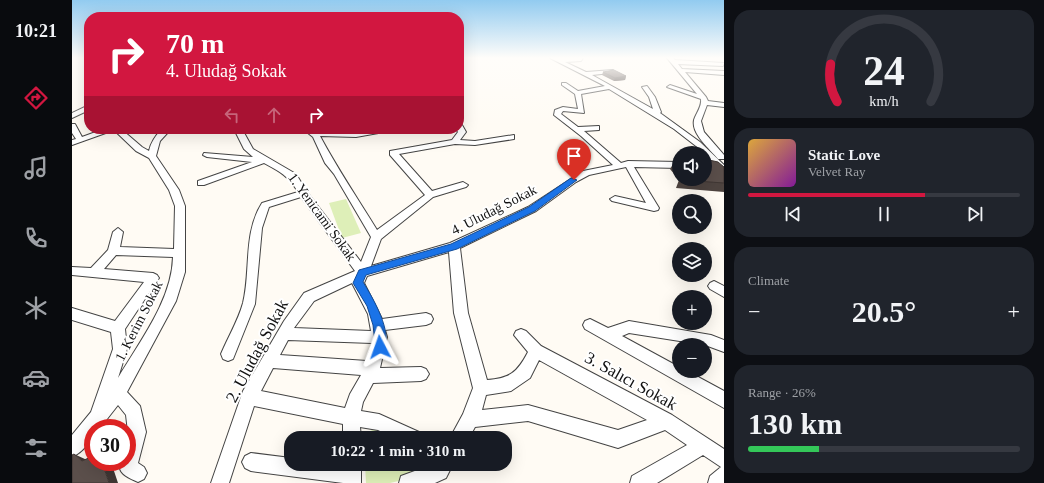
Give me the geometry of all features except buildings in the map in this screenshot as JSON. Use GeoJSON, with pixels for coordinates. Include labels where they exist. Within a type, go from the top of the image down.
{"type":"FeatureCollection","features":[{"type":"Feature","properties":{"kind":"street"},"geometry":{"type":"LineString","coordinates":[[596,81],[670,128],[692,146]]}},
{"type":"Feature","properties":{"kind":"street"},"geometry":{"type":"LineString","coordinates":[[596,81],[654,113],[693,140],[723,166]]}},
{"type":"Feature","properties":{"kind":"street"},"geometry":{"type":"LineString","coordinates":[[688,81],[704,101]]}},
{"type":"Feature","properties":{"kind":"street"},"geometry":{"type":"LineString","coordinates":[[564,84],[578,93],[607,88]]}},
{"type":"Feature","properties":{"kind":"street"},"geometry":{"type":"LineString","coordinates":[[645,87],[652,97],[658,112],[654,113]]}},
{"type":"Feature","properties":{"kind":"street"},"geometry":{"type":"LineString","coordinates":[[670,87],[704,101],[724,105]]}},
{"type":"Feature","properties":{"kind":"street"},"geometry":{"type":"LineString","coordinates":[[578,93],[582,112],[563,109],[558,110],[558,115],[624,165],[654,208],[615,199]]}},
{"type":"Feature","properties":{"kind":"street"},"geometry":{"type":"LineString","coordinates":[[704,101],[697,121],[700,133],[723,166]]}},
{"type":"Feature","properties":{"kind":"street"},"geometry":{"type":"LineString","coordinates":[[72,116],[84,110]]}},
{"type":"Feature","properties":{"kind":"street"},"geometry":{"type":"LineString","coordinates":[[72,126],[80,140]]}},
{"type":"Feature","properties":{"kind":"street"},"geometry":{"type":"LineString","coordinates":[[577,129],[596,128]]}},
{"type":"Feature","properties":{"kind":"street"},"geometry":{"type":"LineString","coordinates":[[72,143],[97,134]]}},
{"type":"Feature","properties":{"kind":"street"},"geometry":{"type":"LineString","coordinates":[[122,134],[139,149],[152,156],[154,144],[160,134]]}},
{"type":"Feature","properties":{"kind":"street","name":"1. Yenicami Sokak"},"geometry":{"type":"LineString","coordinates":[[241,134],[251,152],[264,160],[285,169],[297,179],[303,193],[363,273],[358,283],[372,305],[379,331],[380,347],[354,405],[352,431]]}},
{"type":"Feature","properties":{"kind":"street"},"geometry":{"type":"LineString","coordinates":[[313,134],[316,136],[329,163],[338,173],[376,237]]}},
{"type":"Feature","properties":{"kind":"street"},"geometry":{"type":"LineString","coordinates":[[344,134],[361,134]]}},
{"type":"Feature","properties":{"kind":"street"},"geometry":{"type":"LineString","coordinates":[[455,142],[461,134]]}},
{"type":"Feature","properties":{"kind":"street"},"geometry":{"type":"LineString","coordinates":[[430,195],[393,153],[455,142],[475,143],[511,137]]}},
{"type":"Feature","properties":{"kind":"street"},"geometry":{"type":"LineString","coordinates":[[207,155],[264,160]]}},
{"type":"Feature","properties":{"kind":"street","name":"1. Kerim Sokak"},"geometry":{"type":"LineString","coordinates":[[97,419],[118,393],[170,301],[179,272],[180,253],[178,226],[180,206],[174,190],[152,156]]}},
{"type":"Feature","properties":{"kind":"street"},"geometry":{"type":"LineString","coordinates":[[201,183],[264,160]]}},
{"type":"Feature","properties":{"kind":"street"},"geometry":{"type":"LineString","coordinates":[[712,160],[723,166]]}},
{"type":"Feature","properties":{"kind":"street","name":"4. Uludağ Sokak"},"geometry":{"type":"LineString","coordinates":[[322,291],[363,273],[454,246],[532,209],[586,173],[624,165],[672,165]]}},
{"type":"Feature","properties":{"kind":"street"},"geometry":{"type":"LineString","coordinates":[[712,166],[723,166]]}},
{"type":"Feature","properties":{"kind":"street"},"geometry":{"type":"LineString","coordinates":[[363,273],[376,237],[430,195],[464,185]]}},
{"type":"Feature","properties":{"kind":"street"},"geometry":{"type":"LineString","coordinates":[[228,354],[249,304],[256,231],[261,213],[265,205],[303,193]]}},
{"type":"Feature","properties":{"kind":"street"},"geometry":{"type":"LineString","coordinates":[[94,273],[113,251],[118,232]]}},
{"type":"Feature","properties":{"kind":"street"},"geometry":{"type":"LineString","coordinates":[[454,246],[461,313],[481,388],[470,419],[463,431]]}},
{"type":"Feature","properties":{"kind":"street"},"geometry":{"type":"LineString","coordinates":[[113,251],[180,253]]}},
{"type":"Feature","properties":{"kind":"street"},"geometry":{"type":"LineString","coordinates":[[72,271],[153,278],[118,328],[120,349],[97,419]]}},
{"type":"Feature","properties":{"kind":"street","name":"2. Uludağ Sokak"},"geometry":{"type":"LineString","coordinates":[[220,483],[249,397],[284,334],[301,307],[309,297],[322,291]]}},
{"type":"Feature","properties":{"kind":"street"},"geometry":{"type":"LineString","coordinates":[[72,314],[118,328]]}},
{"type":"Feature","properties":{"kind":"street"},"geometry":{"type":"LineString","coordinates":[[284,334],[379,331],[426,319]]}},
{"type":"Feature","properties":{"kind":"street"},"geometry":{"type":"LineString","coordinates":[[590,325],[609,334],[724,400]]}},
{"type":"Feature","properties":{"kind":"street"},"geometry":{"type":"LineString","coordinates":[[609,334],[629,327],[711,341],[724,346]]}},
{"type":"Feature","properties":{"kind":"street","name":"3. Salıcı Sokak"},"geometry":{"type":"LineString","coordinates":[[521,335],[536,351],[666,421],[724,459]]}},
{"type":"Feature","properties":{"kind":"street"},"geometry":{"type":"LineString","coordinates":[[481,388],[505,386],[525,373],[536,351]]}},
{"type":"Feature","properties":{"kind":"street"},"geometry":{"type":"LineString","coordinates":[[270,361],[370,372],[421,374]]}},
{"type":"Feature","properties":{"kind":"street"},"geometry":{"type":"LineString","coordinates":[[118,393],[134,412],[137,432],[128,467],[138,473]]}},
{"type":"Feature","properties":{"kind":"street"},"geometry":{"type":"LineString","coordinates":[[249,397],[379,422],[398,431]]}},
{"type":"Feature","properties":{"kind":"street"},"geometry":{"type":"LineString","coordinates":[[470,419],[528,413],[618,439],[666,421]]}},
{"type":"Feature","properties":{"kind":"street","name":"1. Kerim Sokak"},"geometry":{"type":"LineString","coordinates":[[72,448],[84,434]]}},
{"type":"Feature","properties":{"kind":"street"},"geometry":{"type":"LineString","coordinates":[[639,483],[703,444]]}},
{"type":"Feature","properties":{"kind":"street"},"geometry":{"type":"LineString","coordinates":[[251,462],[352,474]]}},
{"type":"Feature","properties":{"kind":"street"},"geometry":{"type":"LineString","coordinates":[[408,483],[440,471]]}},
{"type":"Feature","properties":{"kind":"street"},"geometry":{"type":"LineString","coordinates":[[717,483],[724,475]]}},
{"type":"Feature","properties":{"kind":"green space"},"geometry":{"type":"Polygon","coordinates":[[[346,199],[361,233],[342,238],[329,203],[346,199]]]}},
{"type":"Feature","properties":{"kind":"green space"},"geometry":{"type":"Polygon","coordinates":[[[365,471],[423,471],[403,480],[390,483],[366,483],[365,471]]]}},
{"type":"Feature","properties":{"kind":"route"},"geometry":{"type":"LineString","coordinates":[[380,347],[378,325],[372,305],[358,283],[363,273],[454,246],[532,209],[574,180]]}}]}
